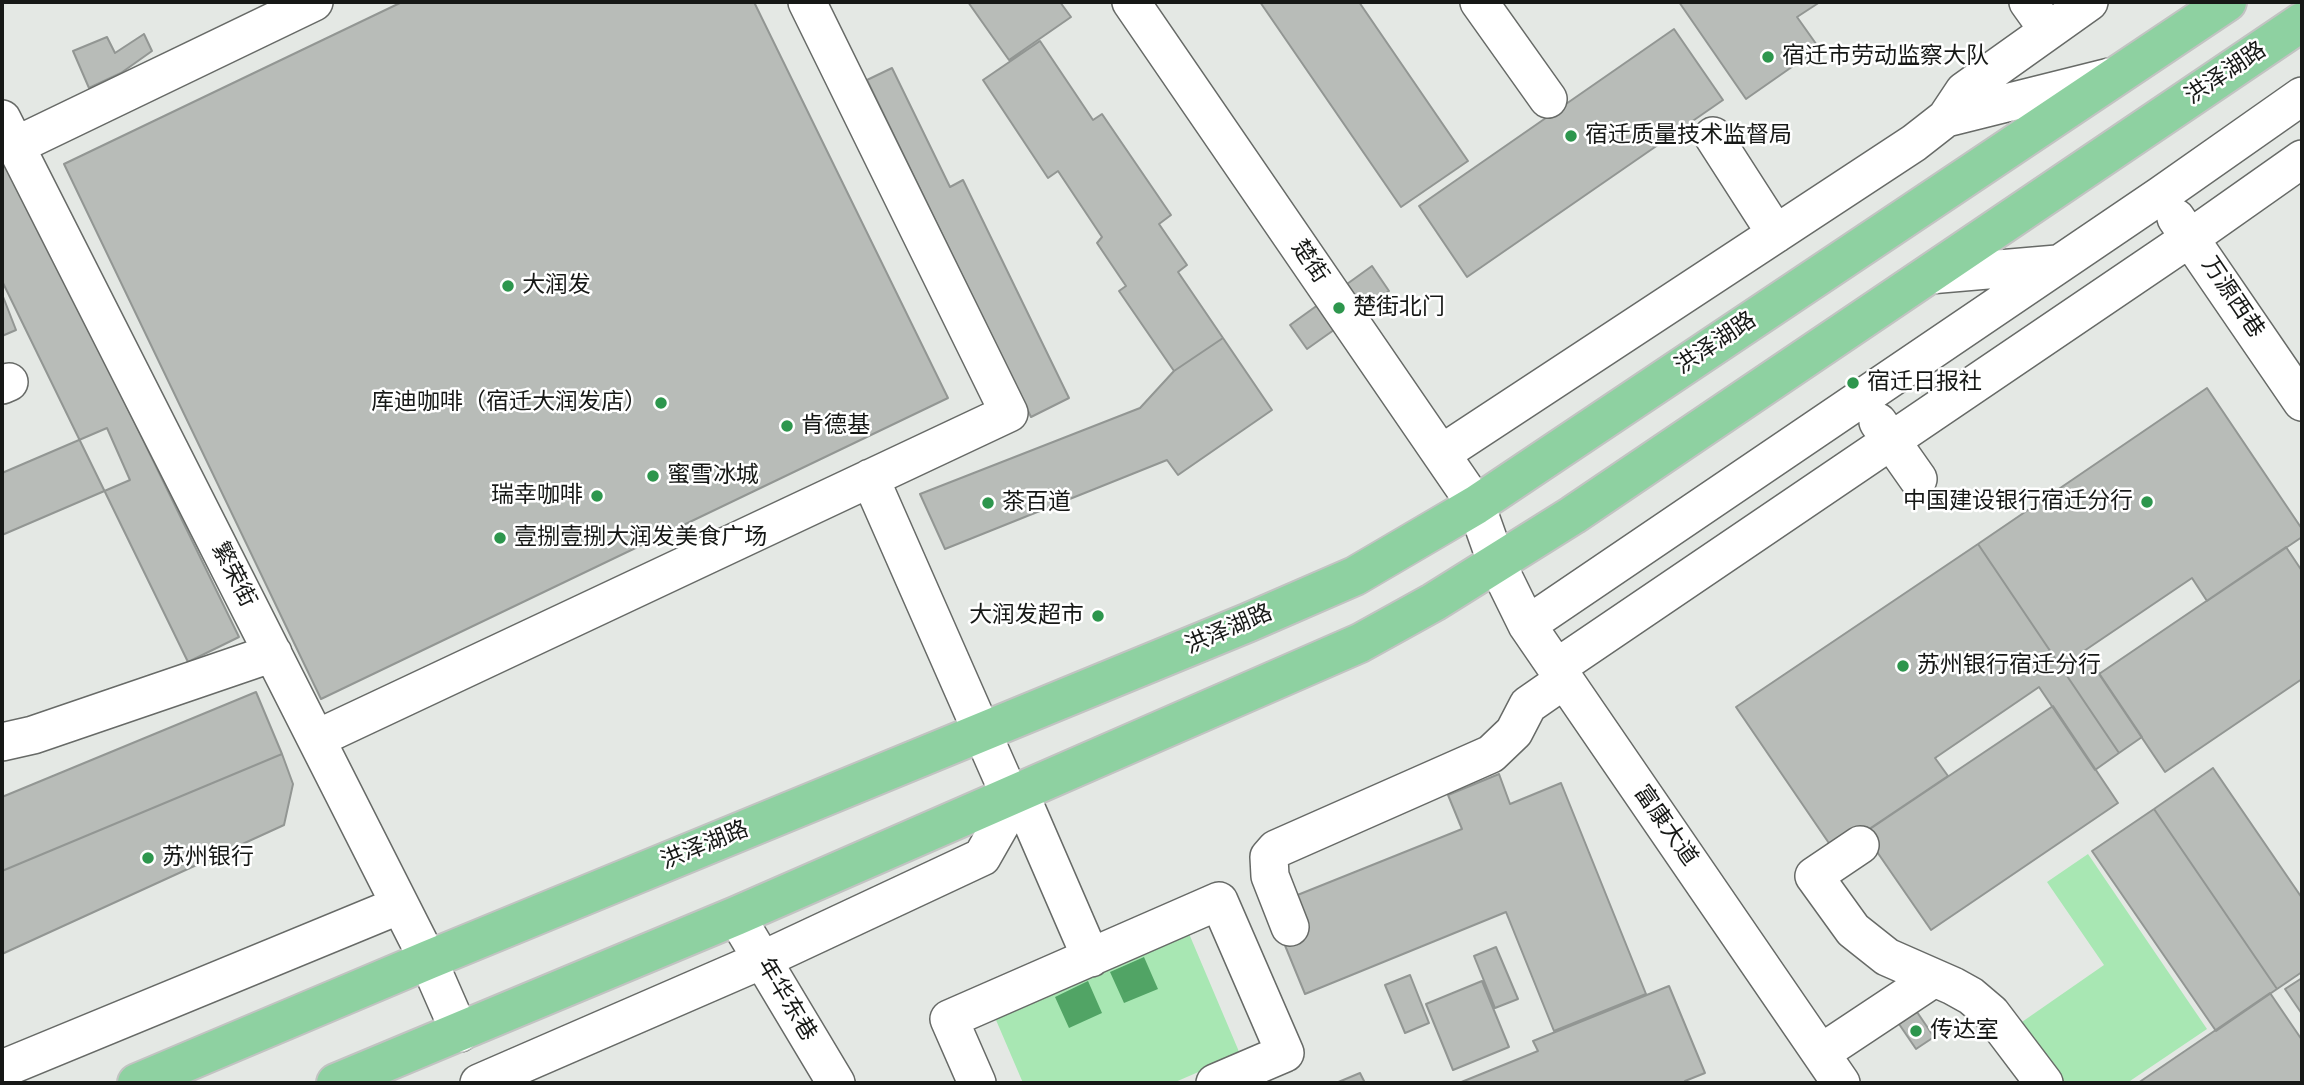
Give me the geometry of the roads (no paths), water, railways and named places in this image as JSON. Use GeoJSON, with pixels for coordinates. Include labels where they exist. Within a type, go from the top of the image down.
{"type":"FeatureCollection","features":[{"type":"Feature","properties":{"kind":"main road","name":"洪泽湖路"},"geometry":{"type":"LineString","coordinates":[[137,1083],[1355,576],[1476,505],[2227,2]]}},
{"type":"Feature","properties":{"kind":"main road","name":"洪泽湖路"},"geometry":{"type":"LineString","coordinates":[[337,1083],[736,916],[1360,643],[1497,564],[1595,501],[2302,22]]}},
{"type":"Feature","properties":{"kind":"street"},"geometry":{"type":"LineString","coordinates":[[8,133],[314,2]]}},
{"type":"Feature","properties":{"kind":"street"},"geometry":{"type":"LineString","coordinates":[[316,739],[1009,413],[807,2]]}},
{"type":"Feature","properties":{"kind":"street","name":"楚街"},"geometry":{"type":"LineString","coordinates":[[1131,2],[1476,505],[1497,564]]}},
{"type":"Feature","properties":{"kind":"street"},"geometry":{"type":"LineString","coordinates":[[1479,2],[1548,99]]}},
{"type":"Feature","properties":{"kind":"street"},"geometry":{"type":"LineString","coordinates":[[1441,454],[1914,143],[1946,118],[1964,91],[2038,16],[2089,2]]}},
{"type":"Feature","properties":{"kind":"street"},"geometry":{"type":"LineString","coordinates":[[1946,118],[2118,75]]}},
{"type":"Feature","properties":{"kind":"street"},"geometry":{"type":"LineString","coordinates":[[1527,625],[2161,195],[2302,96]]}},
{"type":"Feature","properties":{"kind":"street","name":"繁荣街"},"geometry":{"type":"LineString","coordinates":[[8,133],[428,960],[460,1033]]}},
{"type":"Feature","properties":{"kind":"street"},"geometry":{"type":"LineString","coordinates":[[1713,136],[1776,234]]}},
{"type":"Feature","properties":{"kind":"street"},"geometry":{"type":"LineString","coordinates":[[1290,927],[1270,876],[1269,856],[1276,849],[1491,754],[1514,732],[1528,705],[1560,674],[1891,441],[2302,159]]}},
{"type":"Feature","properties":{"kind":"street","name":"万源西巷"},"geometry":{"type":"LineString","coordinates":[[2161,195],[2302,402]]}},
{"type":"Feature","properties":{"kind":"street"},"geometry":{"type":"LineString","coordinates":[[1929,275],[2059,264]]}},
{"type":"Feature","properties":{"kind":"street"},"geometry":{"type":"LineString","coordinates":[[1862,398],[1918,479]]}},
{"type":"Feature","properties":{"kind":"street"},"geometry":{"type":"LineString","coordinates":[[870,478],[983,732],[1015,794],[1091,958]]}},
{"type":"Feature","properties":{"kind":"street","name":"富康大道"},"geometry":{"type":"LineString","coordinates":[[1497,564],[1527,625],[1841,1083]]}},
{"type":"Feature","properties":{"kind":"street"},"geometry":{"type":"LineString","coordinates":[[2,742],[33,735],[273,653]]}},
{"type":"Feature","properties":{"kind":"street"},"geometry":{"type":"LineString","coordinates":[[479,1083],[762,960],[982,858],[1015,794]]}},
{"type":"Feature","properties":{"kind":"street"},"geometry":{"type":"LineString","coordinates":[[1860,845],[1814,876],[1860,938],[1887,957],[1970,996],[1992,1013],[2044,1083]]}},
{"type":"Feature","properties":{"kind":"street"},"geometry":{"type":"LineString","coordinates":[[977,1083],[950,1019],[1219,901],[1285,1053],[1215,1083]]}},
{"type":"Feature","properties":{"kind":"street"},"geometry":{"type":"LineString","coordinates":[[2,1069],[400,905]]}},
{"type":"Feature","properties":{"kind":"street","name":"年华东巷"},"geometry":{"type":"LineString","coordinates":[[736,916],[836,1083]]}},
{"type":"Feature","properties":{"kind":"street"},"geometry":{"type":"LineString","coordinates":[[1821,1053],[1934,978]]}},
{"type":"Feature","properties":{"kind":"place","name":"宿迁市劳动监察大队"},"geometry":{"type":"Point","coordinates":[1768,57]}},
{"type":"Feature","properties":{"kind":"place","name":"宿迁质量技术监督局"},"geometry":{"type":"Point","coordinates":[1571,136]}},
{"type":"Feature","properties":{"kind":"place","name":"大润发"},"geometry":{"type":"Point","coordinates":[508,286]}},
{"type":"Feature","properties":{"kind":"place","name":"楚街北门"},"geometry":{"type":"Point","coordinates":[1339,308]}},
{"type":"Feature","properties":{"kind":"place","name":"宿迁日报社"},"geometry":{"type":"Point","coordinates":[1853,383]}},
{"type":"Feature","properties":{"kind":"place","name":"库迪咖啡（宿迁大润发店）"},"geometry":{"type":"Point","coordinates":[661,403]}},
{"type":"Feature","properties":{"kind":"place","name":"肯德基"},"geometry":{"type":"Point","coordinates":[787,426]}},
{"type":"Feature","properties":{"kind":"place","name":"蜜雪冰城"},"geometry":{"type":"Point","coordinates":[653,476]}},
{"type":"Feature","properties":{"kind":"place","name":"瑞幸咖啡"},"geometry":{"type":"Point","coordinates":[597,496]}},
{"type":"Feature","properties":{"kind":"place","name":"中国建设银行宿迁分行"},"geometry":{"type":"Point","coordinates":[2147,502]}},
{"type":"Feature","properties":{"kind":"place","name":"茶百道"},"geometry":{"type":"Point","coordinates":[988,503]}},
{"type":"Feature","properties":{"kind":"place","name":"壹捌壹捌大润发美食广场"},"geometry":{"type":"Point","coordinates":[500,538]}},
{"type":"Feature","properties":{"kind":"place","name":"大润发超市"},"geometry":{"type":"Point","coordinates":[1098,616]}},
{"type":"Feature","properties":{"kind":"place","name":"苏州银行宿迁分行"},"geometry":{"type":"Point","coordinates":[1903,666]}},
{"type":"Feature","properties":{"kind":"place","name":"苏州银行"},"geometry":{"type":"Point","coordinates":[148,858]}},
{"type":"Feature","properties":{"kind":"place","name":"传达室"},"geometry":{"type":"Point","coordinates":[1916,1031]}}]}
